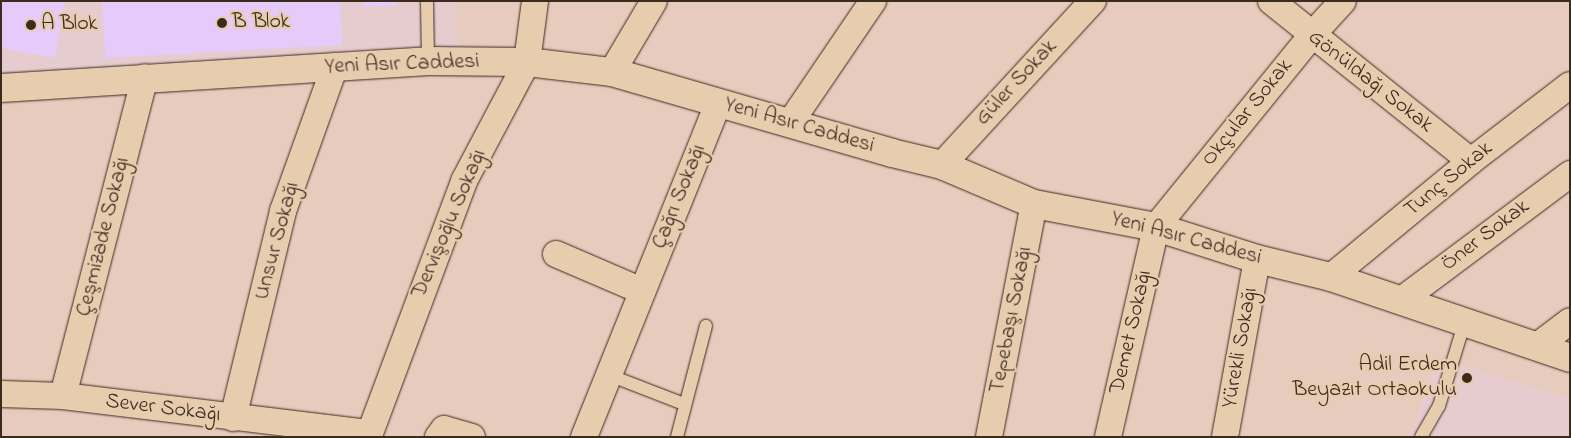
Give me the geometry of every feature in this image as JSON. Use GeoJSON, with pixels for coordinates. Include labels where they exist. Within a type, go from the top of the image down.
{"type":"FeatureCollection","features":[{"type":"Feature","properties":{"kind":"street"},"geometry":{"type":"LineString","coordinates":[[527,62],[535,1]]}},
{"type":"Feature","properties":{"kind":"street"},"geometry":{"type":"LineString","coordinates":[[612,72],[654,1]]}},
{"type":"Feature","properties":{"kind":"street"},"geometry":{"type":"LineString","coordinates":[[790,123],[873,1]]}},
{"type":"Feature","properties":{"kind":"street","name":"Güler Sokak"},"geometry":{"type":"LineString","coordinates":[[942,165],[1093,1]]}},
{"type":"Feature","properties":{"kind":"street","name":"Gönüldağı Sokak"},"geometry":{"type":"LineString","coordinates":[[1271,1],[1311,36],[1471,161]]}},
{"type":"Feature","properties":{"kind":"street","name":"Okçular Sokak"},"geometry":{"type":"LineString","coordinates":[[1156,227],[1311,36],[1343,1]]}},
{"type":"Feature","properties":{"kind":"street","name":"Yeni Asır Caddesi"},"geometry":{"type":"LineString","coordinates":[[1,88],[145,77],[428,61],[527,62],[612,72],[942,165],[1034,204],[1156,227],[1257,259],[1331,277],[1402,299],[1570,358]]}},
{"type":"Feature","properties":{"kind":"street","name":"Dervişoğlu Sokağı"},"geometry":{"type":"LineString","coordinates":[[383,391],[464,181],[527,62]]}},
{"type":"Feature","properties":{"kind":"street","name":"Unsur Sokağı"},"geometry":{"type":"LineString","coordinates":[[233,418],[283,211],[335,66]]}},
{"type":"Feature","properties":{"kind":"street","name":"Çeşmizade Sokağı"},"geometry":{"type":"LineString","coordinates":[[63,396],[145,77]]}},
{"type":"Feature","properties":{"kind":"street","name":"Tunç Sokak"},"geometry":{"type":"LineString","coordinates":[[1331,277],[1471,161],[1570,85]]}},
{"type":"Feature","properties":{"kind":"street","name":"Çağrı Sokağı"},"geometry":{"type":"LineString","coordinates":[[584,437],[718,103]]}},
{"type":"Feature","properties":{"kind":"street","name":"Öner Sokak"},"geometry":{"type":"LineString","coordinates":[[1402,299],[1570,174]]}},
{"type":"Feature","properties":{"kind":"street","name":"Tepebaşı Sokağı"},"geometry":{"type":"LineString","coordinates":[[989,437],[1034,204]]}},
{"type":"Feature","properties":{"kind":"street","name":"Demet Sokağı"},"geometry":{"type":"LineString","coordinates":[[1108,437],[1156,227]]}},
{"type":"Feature","properties":{"kind":"street"},"geometry":{"type":"LineString","coordinates":[[556,254],[642,291]]}},
{"type":"Feature","properties":{"kind":"street","name":"Yürekli Sokağı"},"geometry":{"type":"LineString","coordinates":[[1225,437],[1257,259]]}},
{"type":"Feature","properties":{"kind":"street"},"geometry":{"type":"LineString","coordinates":[[1537,346],[1570,322]]}},
{"type":"Feature","properties":{"kind":"street","name":"Sever Sokağı"},"geometry":{"type":"LineString","coordinates":[[1,394],[63,396],[233,418],[370,433],[383,391]]}},
{"type":"Feature","properties":{"kind":"street"},"geometry":{"type":"LineString","coordinates":[[441,433],[472,437]]}},
{"type":"Feature","properties":{"kind":"lane"},"geometry":{"type":"LineString","coordinates":[[427,1],[428,61]]}},
{"type":"Feature","properties":{"kind":"lane"},"geometry":{"type":"LineString","coordinates":[[1422,437],[1439,406],[1465,321]]}},
{"type":"Feature","properties":{"kind":"lane"},"geometry":{"type":"LineString","coordinates":[[678,437],[684,404],[706,326]]}},
{"type":"Feature","properties":{"kind":"lane"},"geometry":{"type":"LineString","coordinates":[[609,375],[684,404]]}},
{"type":"Feature","properties":{"kind":"shaded area"},"geometry":{"type":"Polygon","coordinates":[[[1,1],[454,1],[459,53],[1,74],[1,1]]]}},
{"type":"Feature","properties":{"kind":"shaded area","name":"Adil Erdem Beyazıt Ortaokulu"},"geometry":{"type":"Polygon","coordinates":[[[1438,358],[1570,398],[1570,437],[1408,437],[1438,358]]]}},
{"type":"Feature","properties":{"kind":"building","name":"A Blok"},"geometry":{"type":"Polygon","coordinates":[[[1,1],[65,1],[55,58],[1,48],[1,1]]]}},
{"type":"Feature","properties":{"kind":"building","name":"B Blok"},"geometry":{"type":"Polygon","coordinates":[[[102,1],[340,1],[342,45],[105,58],[102,1]]]}},
{"type":"Feature","properties":{"kind":"building"},"geometry":{"type":"Polygon","coordinates":[[[363,1],[397,1],[397,5],[363,7],[363,1]]]}},
{"type":"Feature","properties":{"kind":"place","name":"B Blok"},"geometry":{"type":"Point","coordinates":[222,23]}},
{"type":"Feature","properties":{"kind":"place","name":"A Blok"},"geometry":{"type":"Point","coordinates":[31,25]}},
{"type":"Feature","properties":{"kind":"place","name":"Adil Erdem Beyazıt Ortaokulu"},"geometry":{"type":"Point","coordinates":[1467,378]}}]}
